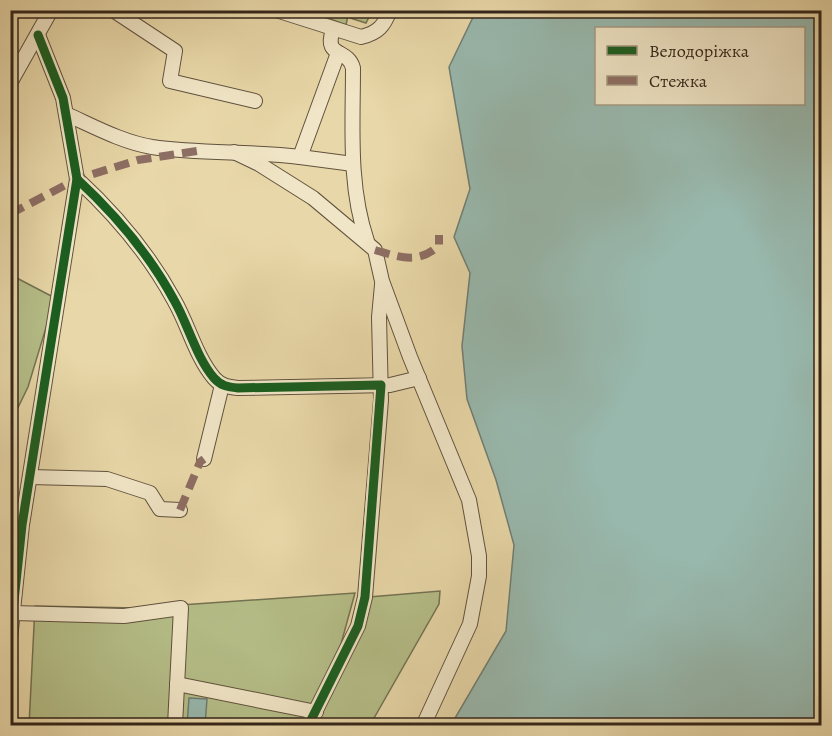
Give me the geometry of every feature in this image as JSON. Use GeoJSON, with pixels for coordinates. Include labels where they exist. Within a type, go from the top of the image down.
{"type":"FeatureCollection","features":[{"type":"Feature","properties":{"kind":"street"},"geometry":{"type":"LineString","coordinates":[[113,10],[175,51],[170,81],[255,101]]}},
{"type":"Feature","properties":{"kind":"street"},"geometry":{"type":"LineString","coordinates":[[276,10],[333,30],[362,37],[381,28],[390,10]]}},
{"type":"Feature","properties":{"kind":"street"},"geometry":{"type":"LineString","coordinates":[[10,82],[39,35],[46,13]]}},
{"type":"Feature","properties":{"kind":"street"},"geometry":{"type":"LineString","coordinates":[[333,30],[331,44],[338,53],[348,59],[353,68],[353,164],[356,197],[367,241]]}},
{"type":"Feature","properties":{"kind":"street"},"geometry":{"type":"LineString","coordinates":[[10,639],[22,525],[77,179],[66,114],[39,35]]}},
{"type":"Feature","properties":{"kind":"street"},"geometry":{"type":"LineString","coordinates":[[300,157],[338,53]]}},
{"type":"Feature","properties":{"kind":"street"},"geometry":{"type":"LineString","coordinates":[[66,114],[127,140],[151,147],[258,152],[353,164]]}},
{"type":"Feature","properties":{"kind":"street"},"geometry":{"type":"LineString","coordinates":[[234,152],[259,164],[313,198],[375,250],[382,281],[469,500],[479,556],[479,576],[470,624],[423,726]]}},
{"type":"Feature","properties":{"kind":"street"},"geometry":{"type":"LineString","coordinates":[[77,179],[110,209],[140,246],[175,300],[209,372],[222,385],[238,388],[381,385],[406,383],[419,378]]}},
{"type":"Feature","properties":{"kind":"street"},"geometry":{"type":"LineString","coordinates":[[308,726],[358,626],[365,597],[381,385],[379,317],[382,281]]}},
{"type":"Feature","properties":{"kind":"street"},"geometry":{"type":"LineString","coordinates":[[204,459],[222,385]]}},
{"type":"Feature","properties":{"kind":"street"},"geometry":{"type":"LineString","coordinates":[[31,477],[107,479],[150,493],[160,509],[180,510]]}},
{"type":"Feature","properties":{"kind":"street"},"geometry":{"type":"LineString","coordinates":[[10,514],[22,525]]}},
{"type":"Feature","properties":{"kind":"street"},"geometry":{"type":"LineString","coordinates":[[13,613],[124,616],[181,608],[175,725]]}},
{"type":"Feature","properties":{"kind":"street"},"geometry":{"type":"LineString","coordinates":[[177,684],[316,712]]}},
{"type":"Feature","properties":{"kind":"green space"},"geometry":{"type":"Polygon","coordinates":[[[351,10],[372,11],[366,23],[350,18],[351,10]]]}},
{"type":"Feature","properties":{"kind":"green space"},"geometry":{"type":"Polygon","coordinates":[[[309,11],[349,11],[346,25],[309,11]]]}},
{"type":"Feature","properties":{"kind":"green space"},"geometry":{"type":"Polygon","coordinates":[[[11,275],[55,298],[28,387],[11,422],[11,275]]]}},
{"type":"Feature","properties":{"kind":"green space"},"geometry":{"type":"Polygon","coordinates":[[[440,591],[439,604],[370,725],[310,726],[369,597],[440,591]]]}},
{"type":"Feature","properties":{"kind":"green space"},"geometry":{"type":"Polygon","coordinates":[[[355,593],[341,644],[304,721],[298,725],[29,726],[35,606],[137,608],[355,593]]]}},
{"type":"Feature","properties":{"kind":"water"},"geometry":{"type":"Polygon","coordinates":[[[476,11],[821,11],[821,725],[451,725],[506,631],[514,545],[496,480],[467,399],[462,346],[470,273],[454,237],[470,189],[449,67],[476,11]]]}},
{"type":"Feature","properties":{"kind":"water"},"geometry":{"type":"Polygon","coordinates":[[[189,698],[207,699],[205,725],[187,725],[189,698]]]}},
{"type":"Feature","properties":{"kind":"marked path"},"geometry":{"type":"LineString","coordinates":[[10,214],[77,179],[138,160],[203,150]]}},
{"type":"Feature","properties":{"kind":"marked path"},"geometry":{"type":"LineString","coordinates":[[375,250],[401,257],[416,257],[424,255],[439,245],[439,235]]}},
{"type":"Feature","properties":{"kind":"marked path"},"geometry":{"type":"LineString","coordinates":[[180,510],[200,462],[204,459]]}},
{"type":"Feature","properties":{"kind":"cycle path"},"geometry":{"type":"LineString","coordinates":[[10,639],[22,525],[77,179],[63,98],[38,35]]}},
{"type":"Feature","properties":{"kind":"cycle path"},"geometry":{"type":"LineString","coordinates":[[77,179],[118,221],[143,251],[179,309],[202,360],[219,383],[238,388],[381,385],[365,597],[358,626],[308,726]]}}]}
